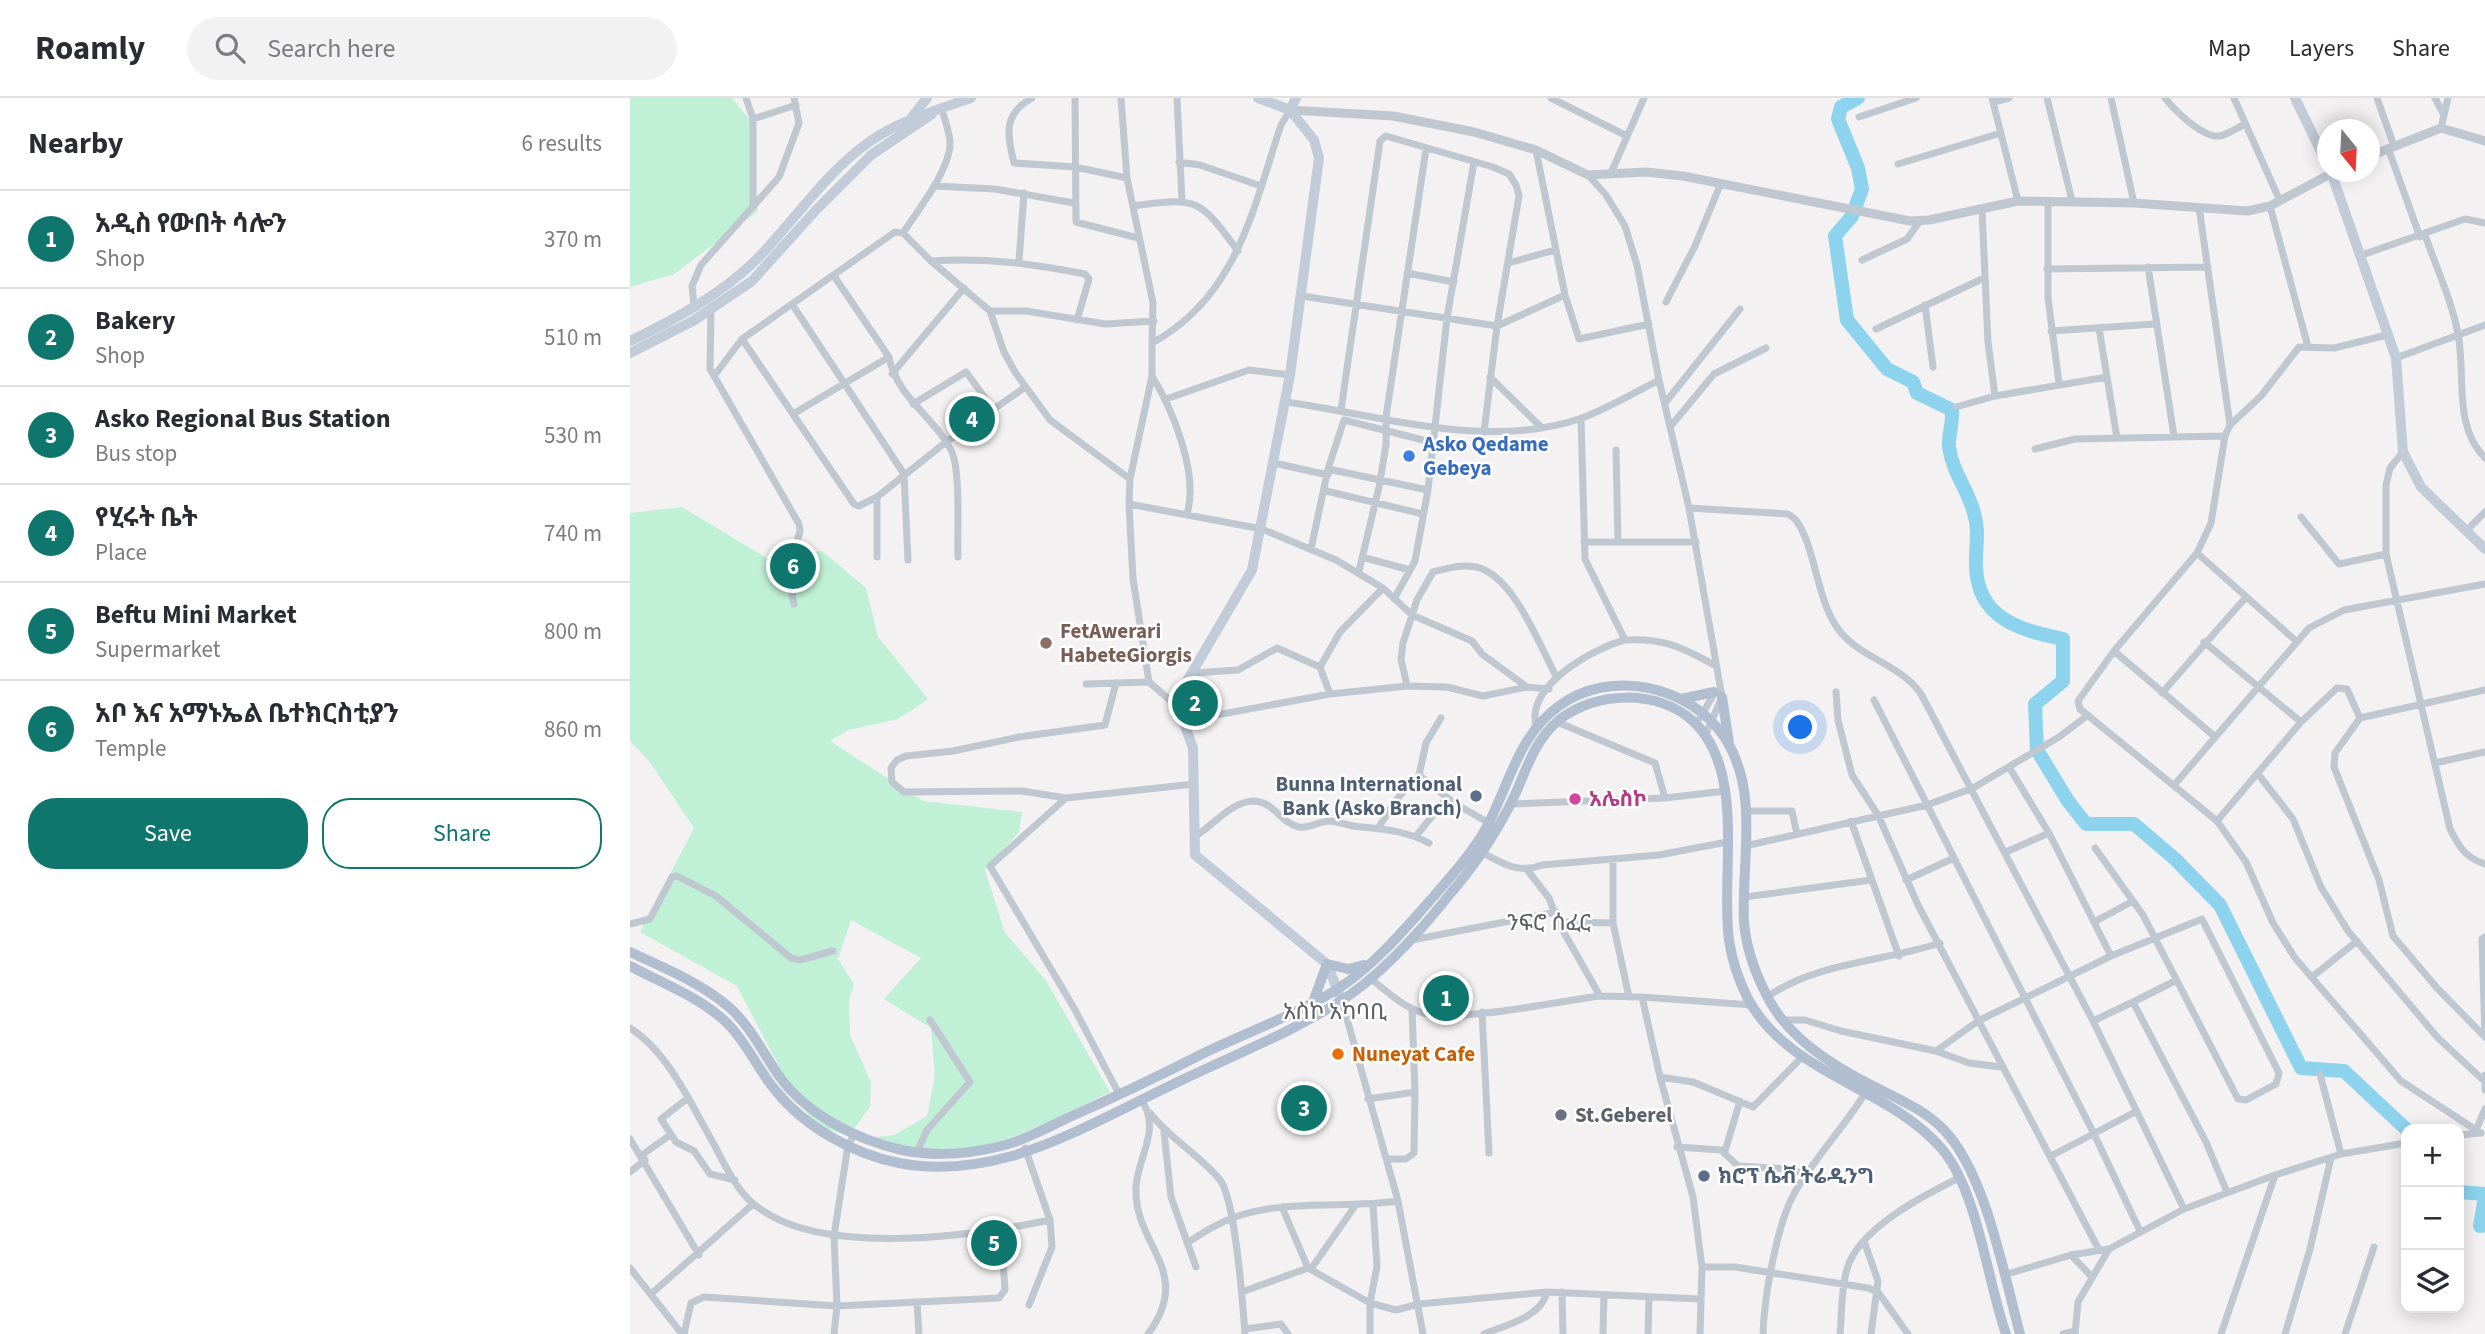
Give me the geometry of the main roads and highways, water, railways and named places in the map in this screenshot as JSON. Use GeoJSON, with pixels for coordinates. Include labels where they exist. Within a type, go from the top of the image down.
{"type":"FeatureCollection","features":[{"type":"Feature","properties":{"kind":"main road"},"geometry":{"type":"LineString","coordinates":[[911,119],[927,98]]}},
{"type":"Feature","properties":{"kind":"main road"},"geometry":{"type":"LineString","coordinates":[[630,341],[692,307],[744,271],[853,155],[869,142],[911,119],[971,98]]}},
{"type":"Feature","properties":{"kind":"main road"},"geometry":{"type":"LineString","coordinates":[[1290,110],[1296,98]]}},
{"type":"Feature","properties":{"kind":"main road"},"geometry":{"type":"LineString","coordinates":[[2295,98],[2317,142]]}},
{"type":"Feature","properties":{"kind":"main road"},"geometry":{"type":"LineString","coordinates":[[1264,99],[1290,110],[1314,140],[1319,158],[1302,296],[1286,402],[1262,529],[1247,583],[1183,688],[1178,707],[1193,748],[1194,837],[1197,860],[1292,932],[1327,964],[1342,1001]]}},
{"type":"Feature","properties":{"kind":"main road"},"geometry":{"type":"LineString","coordinates":[[630,353],[693,321],[752,281],[787,245],[816,209],[871,155],[923,124],[943,107]]}},
{"type":"Feature","properties":{"kind":"main road"},"geometry":{"type":"LineString","coordinates":[[2335,182],[2396,358],[2403,452],[2421,487],[2485,549]]}},
{"type":"Feature","properties":{"kind":"main road"},"geometry":{"type":"LineString","coordinates":[[777,237],[787,245]]}},
{"type":"Feature","properties":{"kind":"main road"},"geometry":{"type":"LineString","coordinates":[[630,952],[724,1003],[745,1023],[788,1087],[804,1102],[854,1135],[917,1152],[964,1154],[1022,1139],[1339,989],[1370,963],[1433,897],[1476,844],[1536,726],[1569,699],[1615,685],[1639,685],[1681,699],[1707,718],[1729,746]]}},
{"type":"Feature","properties":{"kind":"main road"},"geometry":{"type":"LineString","coordinates":[[1681,699],[1718,692],[1729,746],[1745,793],[1747,943],[1767,997],[1783,1020],[1819,1054],[1924,1114],[1953,1141],[1963,1155],[1981,1197],[2020,1334]]}},
{"type":"Feature","properties":{"kind":"main road"},"geometry":{"type":"LineString","coordinates":[[630,966],[698,1002],[726,1021],[786,1102],[818,1129],[848,1145],[890,1161],[931,1166],[975,1164],[1026,1151],[1141,1099],[1342,1001],[1410,940],[1483,853],[1511,804],[1538,741],[1557,722],[1590,703],[1621,697],[1670,707],[1697,725],[1705,736],[1726,791],[1730,946],[1739,980],[1752,1005],[1780,1039],[1802,1057],[1920,1128],[1941,1149],[1959,1178],[2006,1334]]}},
{"type":"Feature","properties":{"kind":"main road"},"geometry":{"type":"LineString","coordinates":[[1327,964],[1348,969],[1370,963]]}},
{"type":"Feature","properties":{"kind":"main road"},"geometry":{"type":"LineString","coordinates":[[1313,1002],[1327,964]]}},
{"type":"Feature","properties":{"kind":"waterway"},"geometry":{"type":"LineString","coordinates":[[1858,98],[1841,107],[1838,119],[1858,168],[1862,189],[1852,216],[1835,236],[1847,320],[1887,369],[1913,382],[1917,393],[1952,410],[1949,447],[1953,464],[1976,520],[1976,567],[1984,599],[1993,610],[2017,626],[2063,639],[2063,681],[2035,704],[2037,750],[2068,801],[2086,824],[2134,824],[2175,859],[2220,905],[2301,1068],[2344,1071],[2401,1124]]}},
{"type":"Feature","properties":{"kind":"waterway"},"geometry":{"type":"LineString","coordinates":[[2464,1192],[2485,1194]]}},
{"type":"Feature","properties":{"kind":"waterway"},"geometry":{"type":"LineString","coordinates":[[2485,1197],[2480,1226],[2485,1225]]}},
{"type":"Feature","properties":{"kind":"place","name":"የሂሩት ቤት"},"geometry":{"type":"Point","coordinates":[972,419]}},
{"type":"Feature","properties":{"kind":"place","name":"Asko Qedame Gebeya"},"geometry":{"type":"Point","coordinates":[1409,456]}},
{"type":"Feature","properties":{"kind":"place","name":"አቦ እና አማኑኤል ቤተክርስቲያን"},"geometry":{"type":"Point","coordinates":[793,566]}},
{"type":"Feature","properties":{"kind":"place","name":"FetAwerari HabeteGiorgis"},"geometry":{"type":"Point","coordinates":[1046,643]}},
{"type":"Feature","properties":{"kind":"place","name":"Bakery"},"geometry":{"type":"Point","coordinates":[1195,703]}},
{"type":"Feature","properties":{"kind":"place","name":"Bunna International Bank (Asko Branch)"},"geometry":{"type":"Point","coordinates":[1476,796]}},
{"type":"Feature","properties":{"kind":"place","name":"አሌስኮ"},"geometry":{"type":"Point","coordinates":[1575,799]}},
{"type":"Feature","properties":{"kind":"place","name":"አዲስ የውበት ሳሎን"},"geometry":{"type":"Point","coordinates":[1446,998]}},
{"type":"Feature","properties":{"kind":"place","name":"Nuneyat Cafe"},"geometry":{"type":"Point","coordinates":[1338,1054]}},
{"type":"Feature","properties":{"kind":"place","name":"Asko Regional Bus Station"},"geometry":{"type":"Point","coordinates":[1304,1108]}},
{"type":"Feature","properties":{"kind":"place","name":"St.Geberel"},"geometry":{"type":"Point","coordinates":[1561,1115]}},
{"type":"Feature","properties":{"kind":"place","name":"ክሮፕ ሴቭ ትሬዲንግ"},"geometry":{"type":"Point","coordinates":[1704,1176]}},
{"type":"Feature","properties":{"kind":"place","name":"Beftu Mini Market"},"geometry":{"type":"Point","coordinates":[994,1243]}},
{"type":"Feature","properties":{"kind":"district","name":"ንፍሮ ሰፈር"},"geometry":{"type":"Point","coordinates":[1549,922]}},
{"type":"Feature","properties":{"kind":"district","name":"አስኮ አካባቢ"},"geometry":{"type":"Point","coordinates":[1335,1011]}}]}
